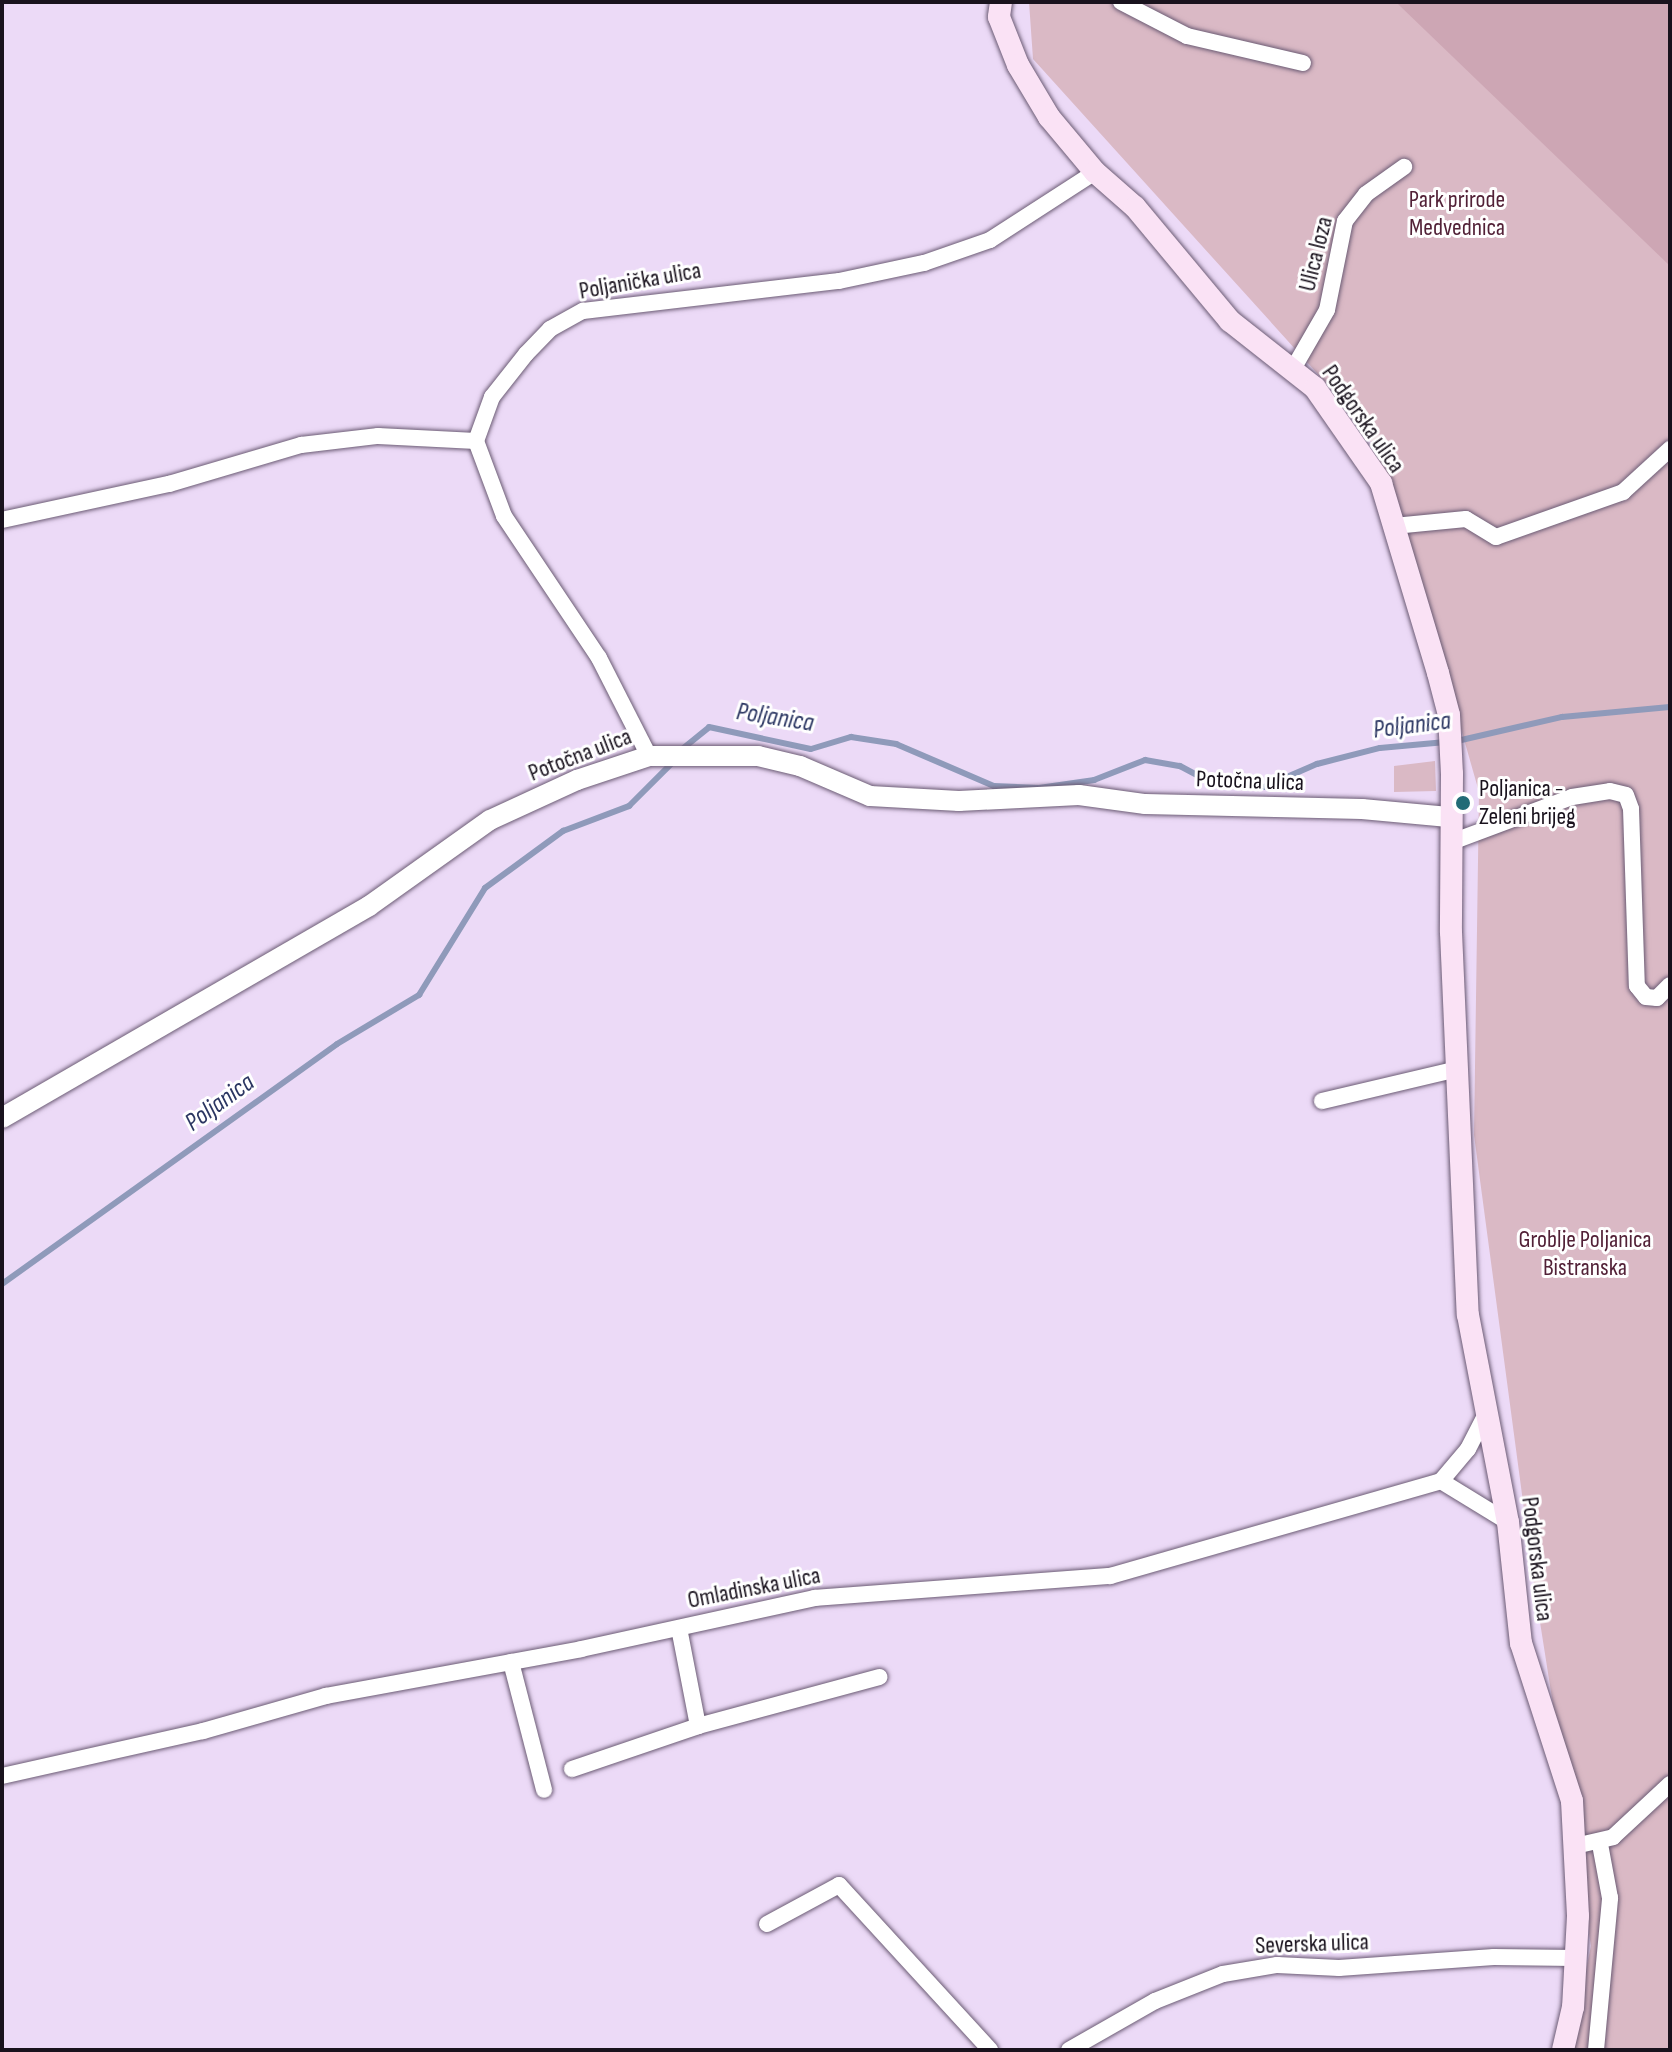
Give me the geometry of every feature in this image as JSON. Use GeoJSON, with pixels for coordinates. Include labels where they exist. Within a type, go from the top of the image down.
{"type":"FeatureCollection","features":[{"type":"Feature","properties":{"kind":"main road","name":"Podgorska ulica"},"geometry":{"type":"LineString","coordinates":[[1001,2],[999,17],[1018,65],[1049,117],[1095,172],[1135,207],[1230,321],[1315,388],[1381,483],[1450,728],[1449,843],[1468,1315],[1508,1522],[1521,1643],[1572,1801],[1575,1958],[1573,2007],[1563,2050]]}},
{"type":"Feature","properties":{"kind":"street"},"geometry":{"type":"LineString","coordinates":[[1121,2],[1187,36],[1303,63]]}},
{"type":"Feature","properties":{"kind":"street","name":"Ulica loza"},"geometry":{"type":"LineString","coordinates":[[1293,369],[1327,310],[1345,221],[1366,194],[1404,167]]}},
{"type":"Feature","properties":{"kind":"street","name":"Poljanička ulica"},"geometry":{"type":"LineString","coordinates":[[476,441],[492,397],[526,354],[550,329],[583,311],[839,281],[924,263],[990,240],[1095,172]]}},
{"type":"Feature","properties":{"kind":"street"},"geometry":{"type":"LineString","coordinates":[[2,520],[169,484],[301,445],[378,436],[476,441],[504,516],[599,658],[656,756]]}},
{"type":"Feature","properties":{"kind":"street"},"geometry":{"type":"LineString","coordinates":[[1394,526],[1466,519],[1496,537],[1623,492],[1670,449]]}},
{"type":"Feature","properties":{"kind":"street","name":"Potočna ulica"},"geometry":{"type":"LineString","coordinates":[[2,1118],[369,906],[490,820],[577,780],[656,756],[758,756],[800,766],[870,796],[959,801],[1079,795],[1145,804],[1362,809],[1449,817]]}},
{"type":"Feature","properties":{"kind":"street"},"geometry":{"type":"LineString","coordinates":[[1449,843],[1572,797],[1610,791],[1626,795],[1631,809],[1637,986],[1646,997],[1657,998],[1670,985]]}},
{"type":"Feature","properties":{"kind":"street"},"geometry":{"type":"LineString","coordinates":[[1322,1101],[1457,1069]]}},
{"type":"Feature","properties":{"kind":"street"},"geometry":{"type":"LineString","coordinates":[[1488,1410],[1468,1449],[1441,1481],[1508,1522]]}},
{"type":"Feature","properties":{"kind":"street","name":"Omladinska ulica"},"geometry":{"type":"LineString","coordinates":[[2,1776],[326,1696],[511,1662],[815,1598],[1110,1576],[1441,1481]]}},
{"type":"Feature","properties":{"kind":"street"},"geometry":{"type":"LineString","coordinates":[[679,1628],[698,1726]]}},
{"type":"Feature","properties":{"kind":"street"},"geometry":{"type":"LineString","coordinates":[[511,1662],[544,1790]]}},
{"type":"Feature","properties":{"kind":"street"},"geometry":{"type":"LineString","coordinates":[[572,1769],[698,1726],[880,1677]]}},
{"type":"Feature","properties":{"kind":"street"},"geometry":{"type":"LineString","coordinates":[[1575,1846],[1600,1844],[1670,1784]]}},
{"type":"Feature","properties":{"kind":"street"},"geometry":{"type":"LineString","coordinates":[[1596,2050],[1610,1898],[1600,1844]]}},
{"type":"Feature","properties":{"kind":"street"},"geometry":{"type":"LineString","coordinates":[[767,1924],[839,1885],[990,2050]]}},
{"type":"Feature","properties":{"kind":"street","name":"Severska ulica"},"geometry":{"type":"LineString","coordinates":[[1069,2050],[1155,2001],[1223,1974],[1277,1965],[1339,1968],[1494,1957],[1575,1958]]}},
{"type":"Feature","properties":{"kind":"green space","name":"Park prirode Medvednica"},"geometry":{"type":"Polygon","coordinates":[[[1029,2],[1670,2],[1670,2050],[1569,2050],[1591,1946],[1534,1584],[1474,1135],[1479,792],[1396,500],[1363,424],[1033,59],[1029,2]]]}},
{"type":"Feature","properties":{"kind":"green space"},"geometry":{"type":"Polygon","coordinates":[[[1435,761],[1436,791],[1394,792],[1394,766],[1435,761]]]}},
{"type":"Feature","properties":{"kind":"shaded area"},"geometry":{"type":"Polygon","coordinates":[[[1396,2],[1670,2],[1670,266],[1400,6],[1396,2]]]}},
{"type":"Feature","properties":{"kind":"waterway","name":"Poljanica"},"geometry":{"type":"LineString","coordinates":[[1457,741],[1562,717],[1670,707]]}},
{"type":"Feature","properties":{"kind":"waterway","name":"Poljanica"},"geometry":{"type":"LineString","coordinates":[[681,750],[709,727],[811,749],[851,737],[896,744],[994,786],[1039,788],[1094,780],[1145,760],[1180,766],[1215,785],[1264,787],[1317,764],[1380,748],[1446,742]]}},
{"type":"Feature","properties":{"kind":"waterway","name":"Poljanica"},"geometry":{"type":"LineString","coordinates":[[2,1284],[337,1044],[419,995],[485,888],[563,831],[629,806],[675,760]]}},
{"type":"Feature","properties":{"kind":"place","name":"Poljanica - Zeleni brijeg"},"geometry":{"type":"Point","coordinates":[1463,803]}},
{"type":"Feature","properties":{"kind":"park label","name":"Groblje Poljanica Bistranska"},"geometry":{"type":"Point","coordinates":[1585,1254]}}]}
